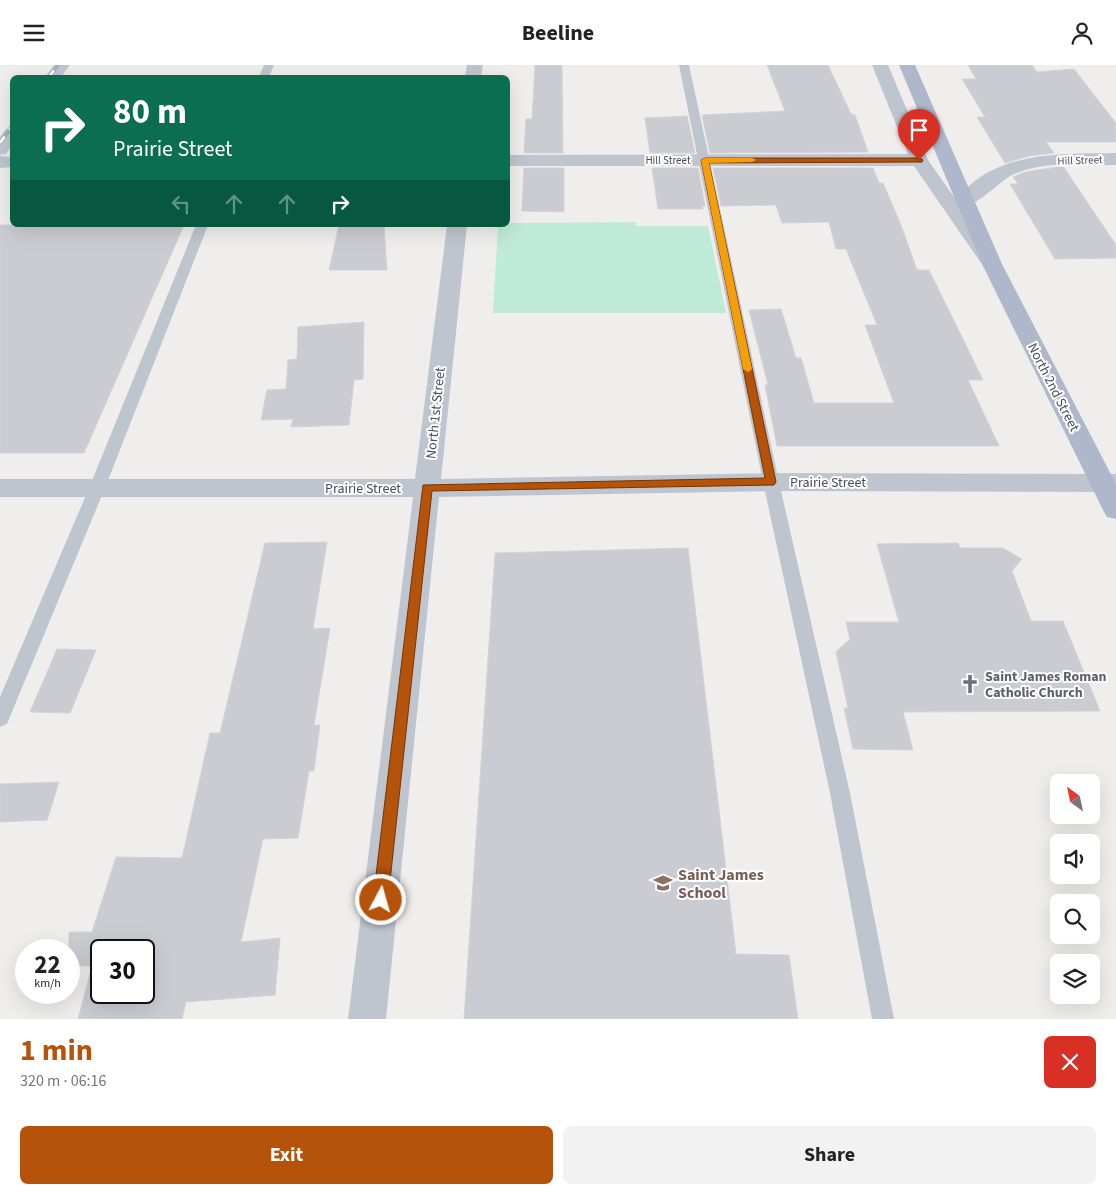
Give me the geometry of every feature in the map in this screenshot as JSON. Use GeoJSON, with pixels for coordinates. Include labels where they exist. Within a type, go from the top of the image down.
{"type":"FeatureCollection","features":[{"type":"Feature","properties":{"kind":"main road","name":"North 2nd Street"},"geometry":{"type":"LineString","coordinates":[[907,65],[992,264],[1109,483],[1116,510]]}},
{"type":"Feature","properties":{"kind":"street","name":"North 2nd Street"},"geometry":{"type":"LineString","coordinates":[[880,65],[919,160],[992,264]]}},
{"type":"Feature","properties":{"kind":"street"},"geometry":{"type":"LineString","coordinates":[[0,150],[10,136]]}},
{"type":"Feature","properties":{"kind":"street","name":"Hill Street"},"geometry":{"type":"LineString","coordinates":[[965,201],[988,181],[1013,168],[1043,162],[1116,159]]}},
{"type":"Feature","properties":{"kind":"street","name":"Hill Street"},"geometry":{"type":"LineString","coordinates":[[510,161],[919,160]]}},
{"type":"Feature","properties":{"kind":"street","name":"North 1st Street"},"geometry":{"type":"LineString","coordinates":[[368,1019],[457,227]]}},
{"type":"Feature","properties":{"kind":"street","name":"Prairie Street"},"geometry":{"type":"LineString","coordinates":[[0,489],[427,488],[771,482],[1109,483]]}},
{"type":"Feature","properties":{"kind":"lane"},"geometry":{"type":"LineString","coordinates":[[684,65],[771,482],[840,793],[883,1019]]}},
{"type":"Feature","properties":{"kind":"lane"},"geometry":{"type":"LineString","coordinates":[[0,719],[97,489],[201,227]]}},
{"type":"Feature","properties":{"kind":"green space"},"geometry":{"type":"Polygon","coordinates":[[[636,222],[636,226],[708,226],[726,313],[493,313],[498,227],[510,227],[510,223],[636,222]]]}},
{"type":"Feature","properties":{"kind":"building"},"geometry":{"type":"Polygon","coordinates":[[[535,65],[562,65],[563,153],[524,153],[526,119],[532,119],[535,65]]]}},
{"type":"Feature","properties":{"kind":"building"},"geometry":{"type":"Polygon","coordinates":[[[767,65],[828,65],[851,114],[855,115],[868,152],[710,153],[702,115],[785,111],[767,65]]]}},
{"type":"Feature","properties":{"kind":"building"},"geometry":{"type":"Polygon","coordinates":[[[968,65],[1032,65],[1037,72],[1074,69],[1116,123],[1116,142],[1046,142],[1054,153],[1029,156],[1005,163],[977,117],[985,117],[962,79],[976,79],[968,65]]]}},
{"type":"Feature","properties":{"kind":"building"},"geometry":{"type":"Polygon","coordinates":[[[687,116],[695,153],[650,153],[645,118],[687,116]]]}},
{"type":"Feature","properties":{"kind":"building"},"geometry":{"type":"Polygon","coordinates":[[[1063,166],[1116,245],[1116,258],[1055,259],[1010,184],[1018,184],[1013,177],[1025,172],[1063,166]]]}},
{"type":"Feature","properties":{"kind":"building"},"geometry":{"type":"Polygon","coordinates":[[[524,168],[564,168],[564,212],[522,211],[524,168]]]}},
{"type":"Feature","properties":{"kind":"building"},"geometry":{"type":"Polygon","coordinates":[[[652,168],[698,168],[705,206],[702,206],[703,209],[658,209],[652,168]]]}},
{"type":"Feature","properties":{"kind":"building"},"geometry":{"type":"Polygon","coordinates":[[[713,168],[873,168],[879,183],[883,183],[917,270],[929,270],[983,380],[968,380],[999,446],[777,446],[765,385],[768,385],[749,310],[781,309],[796,358],[801,358],[814,403],[894,403],[865,325],[877,325],[846,249],[836,249],[829,222],[782,223],[776,205],[721,206],[713,168]]]}},
{"type":"Feature","properties":{"kind":"building"},"geometry":{"type":"Polygon","coordinates":[[[0,225],[10,225],[10,227],[183,227],[84,453],[0,453],[0,225]]]}},
{"type":"Feature","properties":{"kind":"building"},"geometry":{"type":"Polygon","coordinates":[[[339,227],[384,227],[387,270],[329,270],[339,227]]]}},
{"type":"Feature","properties":{"kind":"building"},"geometry":{"type":"Polygon","coordinates":[[[364,322],[363,379],[354,380],[349,425],[291,427],[293,419],[261,420],[267,390],[286,389],[288,360],[297,359],[298,327],[364,322]]]}},
{"type":"Feature","properties":{"kind":"building"},"geometry":{"type":"Polygon","coordinates":[[[327,542],[313,629],[330,628],[314,725],[320,725],[314,771],[309,771],[298,838],[263,839],[241,942],[280,938],[275,995],[186,1002],[182,1019],[78,1019],[90,974],[90,1004],[155,1004],[155,939],[90,939],[90,966],[80,966],[80,939],[69,939],[69,932],[92,932],[116,857],[182,858],[210,733],[220,733],[265,543],[327,542]]]}},
{"type":"Feature","properties":{"kind":"building","name":"Saint James Roman Catholic Church"},"geometry":{"type":"Polygon","coordinates":[[[958,543],[960,548],[1003,548],[1022,559],[1012,571],[1031,621],[1063,621],[1100,711],[903,712],[913,750],[853,749],[844,708],[848,708],[836,652],[850,639],[846,622],[899,622],[877,544],[958,543]]]}},
{"type":"Feature","properties":{"kind":"building"},"geometry":{"type":"Polygon","coordinates":[[[688,548],[736,954],[789,955],[798,1019],[464,1019],[495,553],[688,548]]]}},
{"type":"Feature","properties":{"kind":"building"},"geometry":{"type":"Polygon","coordinates":[[[57,649],[96,650],[70,713],[30,712],[57,649]]]}},
{"type":"Feature","properties":{"kind":"building"},"geometry":{"type":"Polygon","coordinates":[[[59,782],[47,820],[0,822],[0,784],[59,782]]]}},
{"type":"Feature","properties":{"kind":"railway"},"geometry":{"type":"LineString","coordinates":[[50,75],[58,65]]}},
{"type":"Feature","properties":{"kind":"railway"},"geometry":{"type":"LineString","coordinates":[[0,143],[10,129]]}},
{"type":"Feature","properties":{"kind":"slow traffic"},"geometry":{"type":"LineString","coordinates":[[748,369],[705,160],[752,160]]}},
{"type":"Feature","properties":{"kind":"place","name":"Saint James Roman Catholic Church"},"geometry":{"type":"Point","coordinates":[970,684]}},
{"type":"Feature","properties":{"kind":"place","name":"Saint James School"},"geometry":{"type":"Point","coordinates":[663,883]}},
{"type":"Feature","properties":{"kind":"route"},"geometry":{"type":"LineString","coordinates":[[381,900],[427,488],[771,482],[705,160],[919,160]]}}]}
